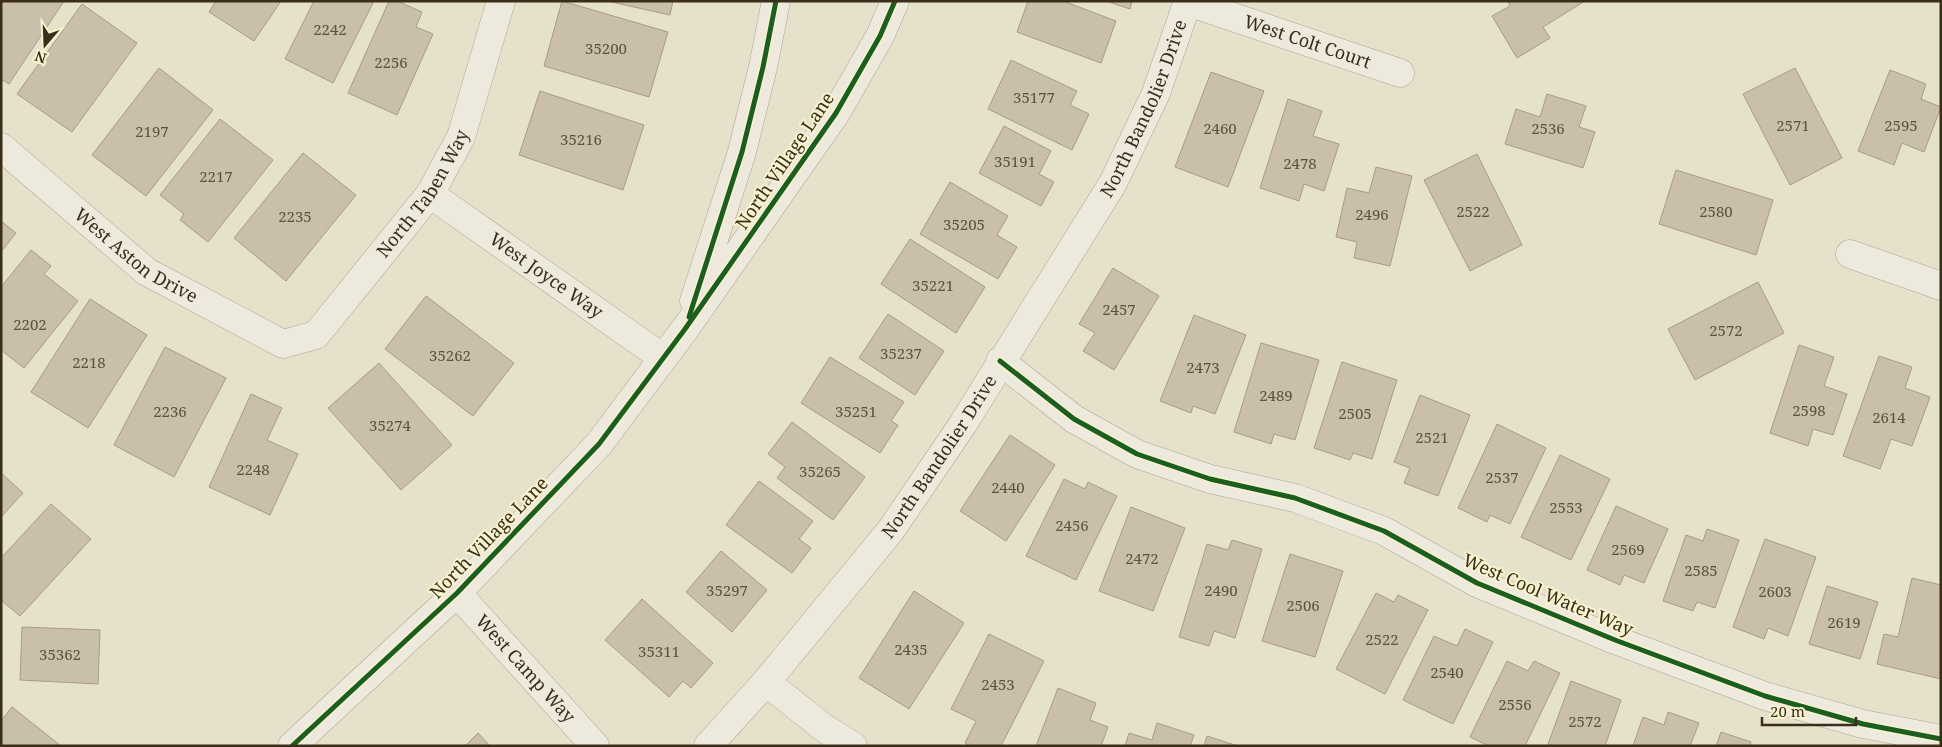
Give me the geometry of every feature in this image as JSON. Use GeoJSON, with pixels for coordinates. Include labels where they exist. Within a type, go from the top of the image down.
{"type":"FeatureCollection","features":[{"type":"Feature","properties":{"kind":"street","name":"North Taben Way"},"geometry":{"type":"LineString","coordinates":[[283,344],[316,335],[430,194],[461,137],[501,1]]}},
{"type":"Feature","properties":{"kind":"street","name":"North Village Lane"},"geometry":{"type":"LineString","coordinates":[[685,329],[742,152],[763,68],[776,1]]}},
{"type":"Feature","properties":{"kind":"street","name":"North Village Lane"},"geometry":{"type":"LineString","coordinates":[[292,746],[457,593],[599,444],[685,329],[836,113],[880,36],[895,1]]}},
{"type":"Feature","properties":{"kind":"street","name":"West Colt Court"},"geometry":{"type":"LineString","coordinates":[[1188,1],[1400,72]]}},
{"type":"Feature","properties":{"kind":"street","name":"North Bandolier Drive"},"geometry":{"type":"LineString","coordinates":[[708,746],[766,682],[891,530],[963,424],[1000,361],[1113,184],[1156,93],[1188,1]]}},
{"type":"Feature","properties":{"kind":"street","name":"West Aston Drive"},"geometry":{"type":"LineString","coordinates":[[1,148],[147,272],[283,344]]}},
{"type":"Feature","properties":{"kind":"street","name":"West Joyce Way"},"geometry":{"type":"LineString","coordinates":[[430,194],[663,358]]}},
{"type":"Feature","properties":{"kind":"street"},"geometry":{"type":"LineString","coordinates":[[1850,254],[1941,286]]}},
{"type":"Feature","properties":{"kind":"street","name":"West Cool Water Way"},"geometry":{"type":"LineString","coordinates":[[1000,361],[1074,419],[1137,454],[1210,478],[1295,498],[1384,531],[1477,583],[1615,640],[1765,696],[1863,724],[1941,739]]}},
{"type":"Feature","properties":{"kind":"street","name":"West Camp Way"},"geometry":{"type":"LineString","coordinates":[[457,593],[595,746]]}},
{"type":"Feature","properties":{"kind":"street"},"geometry":{"type":"LineString","coordinates":[[766,682],[824,728],[853,746]]}},
{"type":"Feature","properties":{"kind":"building"},"geometry":{"type":"Polygon","coordinates":[[[1,1],[64,1],[9,84],[1,79],[1,1]]]}},
{"type":"Feature","properties":{"kind":"building"},"geometry":{"type":"Polygon","coordinates":[[[216,1],[281,1],[254,41],[209,12],[216,1]]]}},
{"type":"Feature","properties":{"kind":"building"},"geometry":{"type":"Polygon","coordinates":[[[314,1],[374,1],[333,83],[285,59],[314,1]]]}},
{"type":"Feature","properties":{"kind":"building"},"geometry":{"type":"Polygon","coordinates":[[[389,1],[397,1],[422,12],[416,27],[433,34],[397,115],[348,93],[389,1]]]}},
{"type":"Feature","properties":{"kind":"building"},"geometry":{"type":"Polygon","coordinates":[[[562,1],[668,32],[649,97],[544,66],[562,1]]]}},
{"type":"Feature","properties":{"kind":"building"},"geometry":{"type":"Polygon","coordinates":[[[607,1],[673,1],[670,15],[607,1]]]}},
{"type":"Feature","properties":{"kind":"building"},"geometry":{"type":"Polygon","coordinates":[[[1028,1],[1063,1],[1116,21],[1101,63],[1017,32],[1028,1]]]}},
{"type":"Feature","properties":{"kind":"building"},"geometry":{"type":"Polygon","coordinates":[[[1106,1],[1132,1],[1130,9],[1106,1]]]}},
{"type":"Feature","properties":{"kind":"building"},"geometry":{"type":"Polygon","coordinates":[[[1508,1],[1585,1],[1543,27],[1550,38],[1517,58],[1492,16],[1510,6],[1508,1]]]}},
{"type":"Feature","properties":{"kind":"building"},"geometry":{"type":"Polygon","coordinates":[[[82,4],[137,43],[72,132],[17,94],[82,4]]]}},
{"type":"Feature","properties":{"kind":"building"},"geometry":{"type":"Polygon","coordinates":[[[1011,60],[1077,91],[1070,105],[1089,114],[1072,150],[988,109],[1011,60]]]}},
{"type":"Feature","properties":{"kind":"building"},"geometry":{"type":"Polygon","coordinates":[[[159,68],[213,110],[146,196],[92,155],[159,68]]]}},
{"type":"Feature","properties":{"kind":"building"},"geometry":{"type":"Polygon","coordinates":[[[1795,68],[1842,158],[1790,185],[1743,94],[1795,68]]]}},
{"type":"Feature","properties":{"kind":"building"},"geometry":{"type":"Polygon","coordinates":[[[1890,70],[1926,84],[1921,99],[1941,107],[1924,152],[1902,143],[1894,165],[1858,151],[1890,70]]]}},
{"type":"Feature","properties":{"kind":"building"},"geometry":{"type":"Polygon","coordinates":[[[1211,72],[1264,91],[1228,187],[1175,167],[1211,72]]]}},
{"type":"Feature","properties":{"kind":"building"},"geometry":{"type":"Polygon","coordinates":[[[540,91],[644,125],[623,190],[519,155],[540,91]]]}},
{"type":"Feature","properties":{"kind":"building"},"geometry":{"type":"Polygon","coordinates":[[[1547,94],[1586,106],[1579,127],[1595,132],[1583,168],[1505,144],[1516,109],[1540,117],[1547,94]]]}},
{"type":"Feature","properties":{"kind":"building"},"geometry":{"type":"Polygon","coordinates":[[[1288,99],[1322,111],[1313,136],[1339,144],[1324,191],[1304,184],[1299,201],[1260,188],[1288,99]]]}},
{"type":"Feature","properties":{"kind":"building"},"geometry":{"type":"Polygon","coordinates":[[[220,119],[273,160],[208,242],[180,220],[184,214],[160,195],[220,119]]]}},
{"type":"Feature","properties":{"kind":"building"},"geometry":{"type":"Polygon","coordinates":[[[1004,126],[1051,151],[1039,174],[1054,182],[1041,206],[979,173],[1004,126]]]}},
{"type":"Feature","properties":{"kind":"building"},"geometry":{"type":"Polygon","coordinates":[[[303,153],[356,195],[286,281],[234,238],[303,153]]]}},
{"type":"Feature","properties":{"kind":"building"},"geometry":{"type":"Polygon","coordinates":[[[1477,154],[1522,245],[1470,271],[1424,180],[1477,154]]]}},
{"type":"Feature","properties":{"kind":"building"},"geometry":{"type":"Polygon","coordinates":[[[1376,167],[1412,176],[1390,266],[1354,258],[1357,242],[1336,237],[1347,188],[1369,193],[1376,167]]]}},
{"type":"Feature","properties":{"kind":"building"},"geometry":{"type":"Polygon","coordinates":[[[1676,170],[1773,200],[1756,255],[1659,224],[1676,170]]]}},
{"type":"Feature","properties":{"kind":"building"},"geometry":{"type":"Polygon","coordinates":[[[950,182],[1008,216],[997,235],[1017,247],[998,279],[920,234],[950,182]]]}},
{"type":"Feature","properties":{"kind":"building"},"geometry":{"type":"Polygon","coordinates":[[[1,221],[16,233],[1,252],[1,221]]]}},
{"type":"Feature","properties":{"kind":"building"},"geometry":{"type":"Polygon","coordinates":[[[910,239],[985,287],[956,333],[881,284],[910,239]]]}},
{"type":"Feature","properties":{"kind":"building"},"geometry":{"type":"Polygon","coordinates":[[[31,250],[51,266],[44,274],[78,301],[24,368],[1,350],[1,287],[31,250]]]}},
{"type":"Feature","properties":{"kind":"building"},"geometry":{"type":"Polygon","coordinates":[[[1113,268],[1159,296],[1114,370],[1083,351],[1095,333],[1079,324],[1113,268]]]}},
{"type":"Feature","properties":{"kind":"building"},"geometry":{"type":"Polygon","coordinates":[[[1758,282],[1784,333],[1695,380],[1668,329],[1758,282]]]}},
{"type":"Feature","properties":{"kind":"building"},"geometry":{"type":"Polygon","coordinates":[[[426,296],[514,363],[473,416],[385,349],[426,296]]]}},
{"type":"Feature","properties":{"kind":"building"},"geometry":{"type":"Polygon","coordinates":[[[90,299],[147,335],[88,428],[31,392],[90,299]]]}},
{"type":"Feature","properties":{"kind":"building"},"geometry":{"type":"Polygon","coordinates":[[[888,314],[944,351],[915,395],[859,358],[888,314]]]}},
{"type":"Feature","properties":{"kind":"building"},"geometry":{"type":"Polygon","coordinates":[[[1194,315],[1246,335],[1215,414],[1193,406],[1191,413],[1160,401],[1194,315]]]}},
{"type":"Feature","properties":{"kind":"building"},"geometry":{"type":"Polygon","coordinates":[[[1261,343],[1319,360],[1295,440],[1274,434],[1271,444],[1234,432],[1261,343]]]}},
{"type":"Feature","properties":{"kind":"building"},"geometry":{"type":"Polygon","coordinates":[[[1799,345],[1834,357],[1824,386],[1847,394],[1833,435],[1813,429],[1808,446],[1770,433],[1799,345]]]}},
{"type":"Feature","properties":{"kind":"building"},"geometry":{"type":"Polygon","coordinates":[[[165,347],[226,378],[174,477],[114,445],[165,347]]]}},
{"type":"Feature","properties":{"kind":"building"},"geometry":{"type":"Polygon","coordinates":[[[1879,356],[1912,367],[1905,388],[1930,397],[1912,446],[1891,439],[1880,469],[1843,456],[1879,356]]]}},
{"type":"Feature","properties":{"kind":"building"},"geometry":{"type":"Polygon","coordinates":[[[830,357],[904,402],[891,421],[898,425],[880,453],[801,403],[830,357]]]}},
{"type":"Feature","properties":{"kind":"building"},"geometry":{"type":"Polygon","coordinates":[[[1342,362],[1397,380],[1372,459],[1353,453],[1350,460],[1314,448],[1342,362]]]}},
{"type":"Feature","properties":{"kind":"building"},"geometry":{"type":"Polygon","coordinates":[[[379,363],[452,445],[401,490],[328,408],[379,363]]]}},
{"type":"Feature","properties":{"kind":"building"},"geometry":{"type":"Polygon","coordinates":[[[251,394],[282,408],[267,440],[298,454],[270,515],[209,487],[251,394]]]}},
{"type":"Feature","properties":{"kind":"building"},"geometry":{"type":"Polygon","coordinates":[[[1420,395],[1470,415],[1438,496],[1404,483],[1410,468],[1394,462],[1420,395]]]}},
{"type":"Feature","properties":{"kind":"building"},"geometry":{"type":"Polygon","coordinates":[[[792,422],[865,477],[833,520],[777,478],[785,467],[768,454],[792,422]]]}},
{"type":"Feature","properties":{"kind":"building"},"geometry":{"type":"Polygon","coordinates":[[[1497,424],[1546,448],[1510,524],[1490,515],[1487,522],[1458,508],[1497,424]]]}},
{"type":"Feature","properties":{"kind":"building"},"geometry":{"type":"Polygon","coordinates":[[[1010,435],[1055,465],[1006,541],[960,511],[1010,435]]]}},
{"type":"Feature","properties":{"kind":"building"},"geometry":{"type":"Polygon","coordinates":[[[1560,455],[1610,479],[1571,560],[1521,537],[1560,455]]]}},
{"type":"Feature","properties":{"kind":"building"},"geometry":{"type":"Polygon","coordinates":[[[1,473],[23,493],[1,517],[1,473]]]}},
{"type":"Feature","properties":{"kind":"building"},"geometry":{"type":"Polygon","coordinates":[[[1064,479],[1085,489],[1088,482],[1117,496],[1076,580],[1026,556],[1064,479]]]}},
{"type":"Feature","properties":{"kind":"building"},"geometry":{"type":"Polygon","coordinates":[[[759,481],[813,521],[799,539],[811,548],[792,573],[726,525],[759,481]]]}},
{"type":"Feature","properties":{"kind":"building"},"geometry":{"type":"Polygon","coordinates":[[[51,504],[91,539],[20,616],[1,600],[1,558],[51,504]]]}},
{"type":"Feature","properties":{"kind":"building"},"geometry":{"type":"Polygon","coordinates":[[[1616,506],[1668,529],[1644,583],[1624,575],[1620,585],[1587,570],[1616,506]]]}},
{"type":"Feature","properties":{"kind":"building"},"geometry":{"type":"Polygon","coordinates":[[[1131,507],[1185,528],[1153,611],[1099,591],[1131,507]]]}},
{"type":"Feature","properties":{"kind":"building"},"geometry":{"type":"Polygon","coordinates":[[[1707,529],[1739,540],[1715,608],[1697,602],[1693,611],[1663,601],[1686,535],[1703,541],[1707,529]]]}},
{"type":"Feature","properties":{"kind":"building"},"geometry":{"type":"Polygon","coordinates":[[[1765,539],[1816,557],[1788,636],[1768,628],[1764,639],[1733,627],[1765,539]]]}},
{"type":"Feature","properties":{"kind":"building"},"geometry":{"type":"Polygon","coordinates":[[[1232,540],[1262,549],[1235,638],[1214,631],[1209,646],[1179,637],[1207,544],[1228,550],[1232,540]]]}},
{"type":"Feature","properties":{"kind":"building"},"geometry":{"type":"Polygon","coordinates":[[[721,551],[767,590],[732,632],[686,592],[721,551]]]}},
{"type":"Feature","properties":{"kind":"building"},"geometry":{"type":"Polygon","coordinates":[[[1290,554],[1343,571],[1315,657],[1262,641],[1290,554]]]}},
{"type":"Feature","properties":{"kind":"building"},"geometry":{"type":"Polygon","coordinates":[[[1912,578],[1941,585],[1941,679],[1877,664],[1884,634],[1898,637],[1912,578]]]}},
{"type":"Feature","properties":{"kind":"building"},"geometry":{"type":"Polygon","coordinates":[[[1827,586],[1878,602],[1860,659],[1809,644],[1827,586]]]}},
{"type":"Feature","properties":{"kind":"building"},"geometry":{"type":"Polygon","coordinates":[[[914,591],[964,623],[909,709],[859,678],[914,591]]]}},
{"type":"Feature","properties":{"kind":"building"},"geometry":{"type":"Polygon","coordinates":[[[1376,593],[1394,602],[1398,595],[1428,610],[1385,694],[1336,669],[1376,593]]]}},
{"type":"Feature","properties":{"kind":"building"},"geometry":{"type":"Polygon","coordinates":[[[642,599],[713,663],[691,688],[683,681],[669,697],[605,640],[642,599]]]}},
{"type":"Feature","properties":{"kind":"building"},"geometry":{"type":"Polygon","coordinates":[[[22,627],[100,630],[98,684],[20,680],[22,627]]]}},
{"type":"Feature","properties":{"kind":"building"},"geometry":{"type":"Polygon","coordinates":[[[1465,629],[1493,642],[1453,724],[1403,700],[1434,636],[1457,646],[1465,629]]]}},
{"type":"Feature","properties":{"kind":"building"},"geometry":{"type":"Polygon","coordinates":[[[989,634],[1044,661],[1001,746],[970,746],[965,743],[976,721],[951,709],[989,634]]]}},
{"type":"Feature","properties":{"kind":"building"},"geometry":{"type":"Polygon","coordinates":[[[1507,661],[1528,671],[1534,661],[1560,673],[1525,746],[1489,746],[1470,737],[1507,661]]]}},
{"type":"Feature","properties":{"kind":"building"},"geometry":{"type":"Polygon","coordinates":[[[1571,681],[1621,700],[1605,746],[1554,746],[1548,744],[1571,681]]]}},
{"type":"Feature","properties":{"kind":"building"},"geometry":{"type":"Polygon","coordinates":[[[1058,688],[1096,703],[1090,720],[1108,727],[1101,746],[1036,746],[1058,688]]]}},
{"type":"Feature","properties":{"kind":"building"},"geometry":{"type":"Polygon","coordinates":[[[12,707],[61,746],[1,746],[1,721],[12,707]]]}},
{"type":"Feature","properties":{"kind":"building"},"geometry":{"type":"Polygon","coordinates":[[[1668,712],[1699,723],[1690,746],[1633,746],[1643,717],[1664,725],[1668,712]]]}},
{"type":"Feature","properties":{"kind":"building"},"geometry":{"type":"Polygon","coordinates":[[[1157,723],[1194,735],[1190,746],[1125,746],[1129,733],[1152,740],[1157,723]]]}},
{"type":"Feature","properties":{"kind":"building"},"geometry":{"type":"Polygon","coordinates":[[[1721,732],[1751,742],[1750,746],[1716,746],[1721,732]]]}},
{"type":"Feature","properties":{"kind":"building"},"geometry":{"type":"Polygon","coordinates":[[[478,733],[490,746],[465,746],[478,733]]]}},
{"type":"Feature","properties":{"kind":"building"},"geometry":{"type":"Polygon","coordinates":[[[1207,736],[1238,746],[1204,746],[1207,736]]]}},
{"type":"Feature","properties":{"kind":"cycle path"},"geometry":{"type":"LineString","coordinates":[[689,317],[742,152],[763,67],[776,1]]}},
{"type":"Feature","properties":{"kind":"cycle path"},"geometry":{"type":"LineString","coordinates":[[292,746],[457,593],[599,444],[685,329],[836,113],[880,36],[895,1]]}},
{"type":"Feature","properties":{"kind":"cycle path"},"geometry":{"type":"LineString","coordinates":[[1000,361],[1074,419],[1137,454],[1210,479],[1295,498],[1384,531],[1477,583],[1615,640],[1765,696],[1863,724],[1941,739]]}}]}
